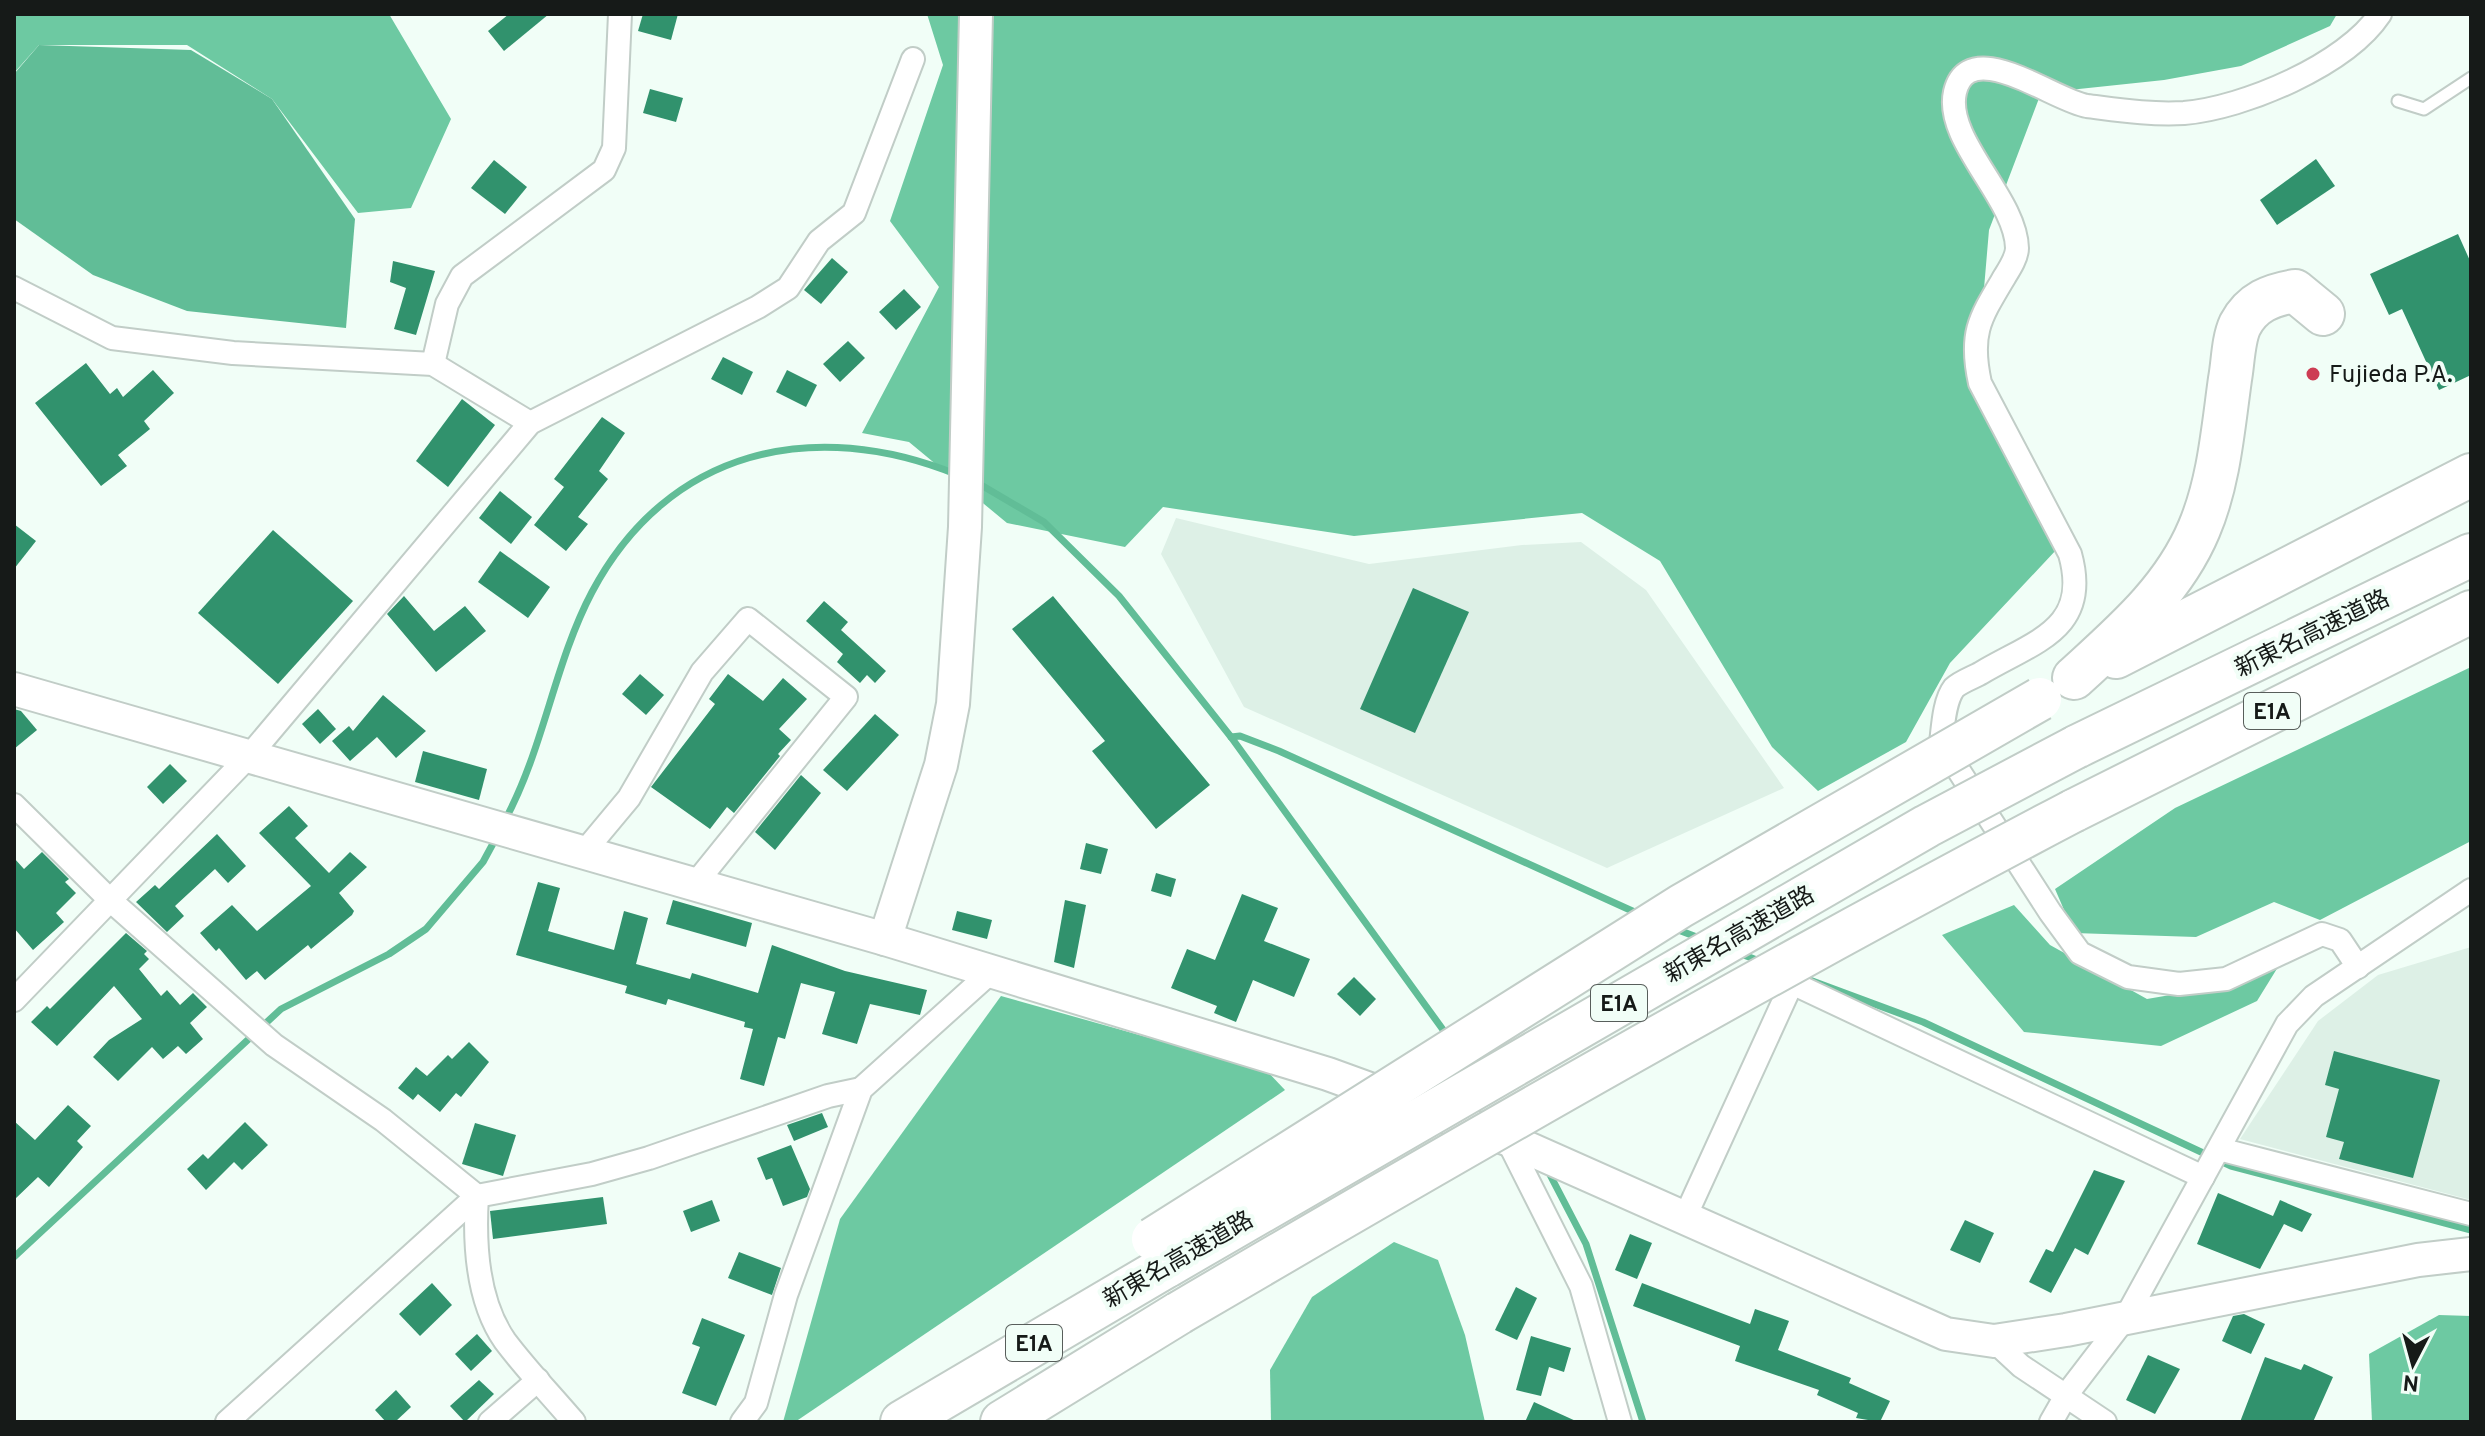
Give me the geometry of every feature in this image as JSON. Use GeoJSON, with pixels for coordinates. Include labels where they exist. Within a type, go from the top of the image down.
{"type":"FeatureCollection","features":[{"type":"Feature","properties":{"kind":"highway"},"geometry":{"type":"LineString","coordinates":[[2057,689],[2142,616],[2179,567],[2199,530],[2214,486],[2240,326],[2256,304],[2275,294],[2295,291],[2323,314]]}},
{"type":"Feature","properties":{"kind":"highway"},"geometry":{"type":"LineString","coordinates":[[1160,1252],[1681,906],[2057,689],[2471,475]]}},
{"type":"Feature","properties":{"kind":"highway","name":"新東名高速道路"},"geometry":{"type":"LineString","coordinates":[[902,1422],[1019,1352],[1160,1252],[1927,826],[2076,747],[2471,555]]}},
{"type":"Feature","properties":{"kind":"highway","name":"新東名高速道路"},"geometry":{"type":"LineString","coordinates":[[1002,1422],[1179,1313],[1655,1039],[1913,895],[2073,811],[2471,612]]}},
{"type":"Feature","properties":{"kind":"street"},"geometry":{"type":"LineString","coordinates":[[433,364],[447,304],[462,276],[604,170],[614,148],[620,14]]}},
{"type":"Feature","properties":{"kind":"street"},"geometry":{"type":"LineString","coordinates":[[885,939],[941,765],[953,704],[966,456],[976,14]]}},
{"type":"Feature","properties":{"kind":"street"},"geometry":{"type":"LineString","coordinates":[[2358,967],[2340,940],[2322,934],[2226,979],[2179,984],[2128,977],[2080,953],[1941,743],[1944,717],[1954,688],[2060,625],[2074,604],[2077,579],[2070,554],[1980,383],[1973,353],[1974,332],[2017,250],[2012,226],[1962,130],[1954,106],[1955,90],[1965,74],[1986,67],[2002,69],[2078,104],[2150,114],[2186,113],[2288,82],[2341,51],[2380,14]]}},
{"type":"Feature","properties":{"kind":"street"},"geometry":{"type":"LineString","coordinates":[[14,1000],[250,755],[530,423],[758,307],[788,288],[819,241],[854,213],[913,59]]}},
{"type":"Feature","properties":{"kind":"street"},"geometry":{"type":"LineString","coordinates":[[14,288],[112,338],[233,353],[433,364],[530,423]]}},
{"type":"Feature","properties":{"kind":"street"},"geometry":{"type":"LineString","coordinates":[[584,852],[629,798],[702,672],[748,619],[846,697],[695,884]]}},
{"type":"Feature","properties":{"kind":"street"},"geometry":{"type":"LineString","coordinates":[[14,689],[885,939],[1328,1074],[1507,1139],[1946,1334],[1994,1341],[2418,1260],[2471,1254]]}},
{"type":"Feature","properties":{"kind":"street"},"geometry":{"type":"LineString","coordinates":[[14,805],[110,900],[274,1045],[383,1120],[477,1196]]}},
{"type":"Feature","properties":{"kind":"street"},"geometry":{"type":"LineString","coordinates":[[2051,1422],[2067,1394],[2126,1317],[2287,1024],[2314,996],[2471,890]]}},
{"type":"Feature","properties":{"kind":"street"},"geometry":{"type":"LineString","coordinates":[[742,1422],[756,1403],[786,1295],[861,1089],[991,972]]}},
{"type":"Feature","properties":{"kind":"street"},"geometry":{"type":"LineString","coordinates":[[1685,1217],[1792,983],[2203,1177]]}},
{"type":"Feature","properties":{"kind":"street"},"geometry":{"type":"LineString","coordinates":[[227,1422],[477,1196],[635,1162],[828,1096],[861,1089]]}},
{"type":"Feature","properties":{"kind":"street"},"geometry":{"type":"LineString","coordinates":[[1507,1139],[1581,1286],[1620,1422]]}},
{"type":"Feature","properties":{"kind":"street"},"geometry":{"type":"LineString","coordinates":[[2219,1149],[2471,1214]]}},
{"type":"Feature","properties":{"kind":"street"},"geometry":{"type":"LineString","coordinates":[[477,1196],[474,1244],[490,1307],[504,1338],[574,1422]]}},
{"type":"Feature","properties":{"kind":"street"},"geometry":{"type":"LineString","coordinates":[[1994,1341],[2021,1366],[2105,1422]]}},
{"type":"Feature","properties":{"kind":"street"},"geometry":{"type":"LineString","coordinates":[[490,1422],[538,1380]]}},
{"type":"Feature","properties":{"kind":"lane"},"geometry":{"type":"LineString","coordinates":[[2398,101],[2424,109],[2471,78]]}},
{"type":"Feature","properties":{"kind":"shaded area"},"geometry":{"type":"Polygon","coordinates":[[[14,14],[389,14],[451,119],[411,208],[358,213],[272,99],[187,45],[39,45],[14,73],[14,14]]]}},
{"type":"Feature","properties":{"kind":"shaded area"},"geometry":{"type":"Polygon","coordinates":[[[927,14],[2337,14],[2330,26],[2241,66],[2164,80],[2041,93],[1989,230],[1975,394],[2057,549],[1950,663],[1906,742],[1818,791],[1772,747],[1660,561],[1582,513],[1354,536],[1163,507],[1125,547],[1007,523],[909,442],[862,433],[939,287],[890,221],[943,65],[927,14]]]}},
{"type":"Feature","properties":{"kind":"shaded area"},"geometry":{"type":"Polygon","coordinates":[[[39,45],[191,50],[272,99],[355,219],[346,328],[187,311],[93,275],[14,219],[14,74],[39,45]]]}},
{"type":"Feature","properties":{"kind":"shaded area"},"geometry":{"type":"Polygon","coordinates":[[[1176,518],[1369,564],[1522,545],[1581,542],[1646,590],[1784,788],[1607,868],[1244,707],[1161,554],[1176,518]]]}},
{"type":"Feature","properties":{"kind":"shaded area"},"geometry":{"type":"Polygon","coordinates":[[[2471,667],[2471,841],[2320,920],[2274,902],[2196,937],[2074,933],[2055,889],[2175,808],[2471,667]]]}},
{"type":"Feature","properties":{"kind":"shaded area"},"geometry":{"type":"Polygon","coordinates":[[[2014,905],[2050,945],[2147,999],[2240,983],[2278,967],[2257,1001],[2161,1046],[2024,1032],[1942,935],[2014,905]]]}},
{"type":"Feature","properties":{"kind":"shaded area"},"geometry":{"type":"Polygon","coordinates":[[[2471,947],[2471,1200],[2240,1139],[2318,1021],[2378,975],[2471,947]]]}},
{"type":"Feature","properties":{"kind":"shaded area"},"geometry":{"type":"Polygon","coordinates":[[[1001,996],[1267,1071],[1285,1090],[795,1422],[783,1422],[840,1219],[1001,996]]]}},
{"type":"Feature","properties":{"kind":"shaded area"},"geometry":{"type":"Polygon","coordinates":[[[1394,1242],[1438,1260],[1465,1335],[1485,1422],[1271,1422],[1270,1370],[1312,1297],[1394,1242]]]}},
{"type":"Feature","properties":{"kind":"shaded area"},"geometry":{"type":"Polygon","coordinates":[[[2439,1315],[2471,1316],[2471,1422],[2372,1422],[2369,1354],[2439,1315]]]}},
{"type":"Feature","properties":{"kind":"building"},"geometry":{"type":"Polygon","coordinates":[[[509,14],[549,14],[504,51],[488,31],[509,14]]]}},
{"type":"Feature","properties":{"kind":"building"},"geometry":{"type":"Polygon","coordinates":[[[643,14],[678,14],[671,40],[638,31],[643,14]]]}},
{"type":"Feature","properties":{"kind":"building"},"geometry":{"type":"Polygon","coordinates":[[[650,89],[683,98],[676,122],[643,113],[650,89]]]}},
{"type":"Feature","properties":{"kind":"building"},"geometry":{"type":"Polygon","coordinates":[[[2316,159],[2335,186],[2277,225],[2260,200],[2316,159]]]}},
{"type":"Feature","properties":{"kind":"building"},"geometry":{"type":"Polygon","coordinates":[[[494,160],[527,187],[505,214],[471,188],[494,160]]]}},
{"type":"Feature","properties":{"kind":"building"},"geometry":{"type":"Polygon","coordinates":[[[2458,234],[2471,263],[2471,375],[2439,390],[2402,309],[2389,315],[2370,274],[2458,234]]]}},
{"type":"Feature","properties":{"kind":"building"},"geometry":{"type":"Polygon","coordinates":[[[832,258],[848,272],[821,304],[804,290],[832,258]]]}},
{"type":"Feature","properties":{"kind":"building"},"geometry":{"type":"Polygon","coordinates":[[[393,261],[435,271],[416,335],[394,329],[406,288],[390,282],[393,261]]]}},
{"type":"Feature","properties":{"kind":"building"},"geometry":{"type":"Polygon","coordinates":[[[904,289],[921,307],[896,330],[879,312],[904,289]]]}},
{"type":"Feature","properties":{"kind":"building"},"geometry":{"type":"Polygon","coordinates":[[[848,341],[865,358],[840,382],[823,364],[848,341]]]}},
{"type":"Feature","properties":{"kind":"building"},"geometry":{"type":"Polygon","coordinates":[[[723,357],[753,372],[742,395],[711,379],[723,357]]]}},
{"type":"Feature","properties":{"kind":"building"},"geometry":{"type":"Polygon","coordinates":[[[86,363],[110,394],[117,388],[123,397],[153,370],[174,393],[144,421],[150,429],[118,455],[127,466],[101,486],[35,403],[86,363]]]}},
{"type":"Feature","properties":{"kind":"building"},"geometry":{"type":"Polygon","coordinates":[[[787,370],[817,385],[806,407],[776,392],[787,370]]]}},
{"type":"Feature","properties":{"kind":"building"},"geometry":{"type":"Polygon","coordinates":[[[462,399],[495,425],[448,487],[416,461],[462,399]]]}},
{"type":"Feature","properties":{"kind":"building"},"geometry":{"type":"Polygon","coordinates":[[[602,417],[625,433],[599,471],[608,479],[578,517],[588,524],[566,551],[534,525],[564,487],[554,479],[602,417]]]}},
{"type":"Feature","properties":{"kind":"building"},"geometry":{"type":"Polygon","coordinates":[[[500,491],[532,517],[511,544],[479,518],[500,491]]]}},
{"type":"Feature","properties":{"kind":"building"},"geometry":{"type":"Polygon","coordinates":[[[14,524],[36,541],[14,569],[14,524]]]}},
{"type":"Feature","properties":{"kind":"building"},"geometry":{"type":"Polygon","coordinates":[[[273,530],[353,601],[278,684],[198,613],[273,530]]]}},
{"type":"Feature","properties":{"kind":"building"},"geometry":{"type":"Polygon","coordinates":[[[500,551],[550,587],[528,618],[478,582],[500,551]]]}},
{"type":"Feature","properties":{"kind":"building"},"geometry":{"type":"Polygon","coordinates":[[[1413,588],[1469,612],[1415,733],[1360,709],[1413,588]]]}},
{"type":"Feature","properties":{"kind":"building"},"geometry":{"type":"Polygon","coordinates":[[[404,596],[434,631],[465,606],[486,631],[436,672],[387,614],[404,596]]]}},
{"type":"Feature","properties":{"kind":"building"},"geometry":{"type":"Polygon","coordinates":[[[1053,596],[1210,785],[1156,829],[1092,751],[1105,741],[1012,629],[1053,596]]]}},
{"type":"Feature","properties":{"kind":"building"},"geometry":{"type":"Polygon","coordinates":[[[824,601],[848,622],[841,630],[886,671],[875,683],[867,675],[860,683],[837,662],[843,654],[806,621],[824,601]]]}},
{"type":"Feature","properties":{"kind":"building"},"geometry":{"type":"Polygon","coordinates":[[[640,674],[664,695],[646,715],[622,694],[640,674]]]}},
{"type":"Feature","properties":{"kind":"building"},"geometry":{"type":"Polygon","coordinates":[[[728,674],[763,701],[783,678],[807,699],[779,729],[791,740],[778,754],[780,756],[734,813],[727,807],[710,829],[651,787],[715,704],[709,699],[728,674]]]}},
{"type":"Feature","properties":{"kind":"building"},"geometry":{"type":"Polygon","coordinates":[[[383,695],[426,731],[396,758],[377,737],[350,761],[332,741],[349,726],[353,731],[383,695]]]}},
{"type":"Feature","properties":{"kind":"building"},"geometry":{"type":"Polygon","coordinates":[[[14,709],[21,711],[37,730],[14,749],[14,709]]]}},
{"type":"Feature","properties":{"kind":"building"},"geometry":{"type":"Polygon","coordinates":[[[318,709],[336,729],[320,744],[302,724],[318,709]]]}},
{"type":"Feature","properties":{"kind":"building"},"geometry":{"type":"Polygon","coordinates":[[[875,714],[899,735],[847,791],[823,770],[875,714]]]}},
{"type":"Feature","properties":{"kind":"building"},"geometry":{"type":"Polygon","coordinates":[[[423,751],[487,769],[479,800],[415,782],[423,751]]]}},
{"type":"Feature","properties":{"kind":"building"},"geometry":{"type":"Polygon","coordinates":[[[170,764],[187,781],[163,804],[147,787],[170,764]]]}},
{"type":"Feature","properties":{"kind":"building"},"geometry":{"type":"Polygon","coordinates":[[[801,775],[821,793],[775,850],[755,832],[801,775]]]}},
{"type":"Feature","properties":{"kind":"building"},"geometry":{"type":"Polygon","coordinates":[[[289,806],[308,826],[295,838],[329,873],[350,852],[367,867],[339,893],[354,911],[352,915],[311,949],[308,945],[265,980],[257,971],[246,980],[219,948],[216,951],[200,933],[232,905],[257,931],[311,886],[259,833],[289,806]]]}},
{"type":"Feature","properties":{"kind":"building"},"geometry":{"type":"Polygon","coordinates":[[[217,834],[246,866],[228,883],[215,869],[175,906],[184,916],[167,932],[136,902],[155,885],[159,889],[217,834]]]}},
{"type":"Feature","properties":{"kind":"building"},"geometry":{"type":"Polygon","coordinates":[[[1086,843],[1108,849],[1101,874],[1080,869],[1086,843]]]}},
{"type":"Feature","properties":{"kind":"building"},"geometry":{"type":"Polygon","coordinates":[[[42,852],[69,879],[65,882],[76,893],[56,913],[64,922],[33,950],[14,928],[14,858],[24,869],[42,852]]]}},
{"type":"Feature","properties":{"kind":"building"},"geometry":{"type":"Polygon","coordinates":[[[1156,873],[1176,879],[1171,897],[1151,891],[1156,873]]]}},
{"type":"Feature","properties":{"kind":"building"},"geometry":{"type":"Polygon","coordinates":[[[538,882],[560,888],[548,931],[614,950],[624,911],[648,918],[636,964],[690,979],[692,973],[758,993],[772,945],[845,971],[927,990],[920,1015],[870,1004],[857,1044],[822,1034],[835,992],[801,983],[785,1039],[778,1037],[764,1086],[740,1079],[753,1029],[744,1027],[745,1022],[668,999],[666,1005],[625,993],[627,986],[516,955],[538,882]]]}},
{"type":"Feature","properties":{"kind":"building"},"geometry":{"type":"Polygon","coordinates":[[[1242,894],[1278,908],[1264,941],[1310,959],[1294,997],[1253,980],[1236,1022],[1214,1013],[1217,1006],[1171,988],[1187,949],[1215,960],[1242,894]]]}},
{"type":"Feature","properties":{"kind":"building"},"geometry":{"type":"Polygon","coordinates":[[[673,900],[752,923],[746,947],[666,924],[673,900]]]}},
{"type":"Feature","properties":{"kind":"building"},"geometry":{"type":"Polygon","coordinates":[[[1065,900],[1086,905],[1074,968],[1054,962],[1065,900]]]}},
{"type":"Feature","properties":{"kind":"building"},"geometry":{"type":"Polygon","coordinates":[[[957,911],[992,920],[987,939],[952,930],[957,911]]]}},
{"type":"Feature","properties":{"kind":"building"},"geometry":{"type":"Polygon","coordinates":[[[126,933],[147,951],[144,954],[149,959],[139,969],[161,996],[167,990],[180,1005],[193,993],[207,1007],[190,1023],[203,1039],[186,1054],[178,1046],[163,1059],[152,1047],[118,1081],[93,1057],[109,1040],[142,1019],[114,986],[57,1046],[31,1022],[47,1006],[50,1009],[126,933]]]}},
{"type":"Feature","properties":{"kind":"building"},"geometry":{"type":"Polygon","coordinates":[[[1354,977],[1376,999],[1360,1016],[1337,994],[1354,977]]]}},
{"type":"Feature","properties":{"kind":"building"},"geometry":{"type":"Polygon","coordinates":[[[469,1042],[489,1062],[461,1097],[456,1093],[440,1112],[418,1094],[413,1100],[398,1088],[416,1067],[427,1076],[448,1055],[452,1059],[469,1042]]]}},
{"type":"Feature","properties":{"kind":"building"},"geometry":{"type":"Polygon","coordinates":[[[2334,1051],[2440,1080],[2413,1178],[2339,1159],[2344,1142],[2326,1137],[2339,1089],[2325,1085],[2334,1051]]]}},
{"type":"Feature","properties":{"kind":"building"},"geometry":{"type":"Polygon","coordinates":[[[68,1105],[91,1126],[77,1141],[83,1147],[49,1187],[38,1177],[14,1200],[14,1121],[35,1140],[68,1105]]]}},
{"type":"Feature","properties":{"kind":"building"},"geometry":{"type":"Polygon","coordinates":[[[822,1113],[828,1127],[794,1141],[787,1125],[822,1113]]]}},
{"type":"Feature","properties":{"kind":"building"},"geometry":{"type":"Polygon","coordinates":[[[245,1122],[268,1145],[242,1170],[234,1162],[206,1190],[187,1169],[203,1154],[208,1159],[245,1122]]]}},
{"type":"Feature","properties":{"kind":"building"},"geometry":{"type":"Polygon","coordinates":[[[475,1123],[516,1135],[503,1176],[462,1164],[475,1123]]]}},
{"type":"Feature","properties":{"kind":"building"},"geometry":{"type":"Polygon","coordinates":[[[791,1145],[810,1189],[807,1197],[783,1206],[772,1178],[766,1180],[757,1158],[791,1145]]]}},
{"type":"Feature","properties":{"kind":"building"},"geometry":{"type":"Polygon","coordinates":[[[2094,1170],[2125,1181],[2088,1255],[2075,1248],[2051,1293],[2029,1282],[2046,1249],[2053,1252],[2094,1170]]]}},
{"type":"Feature","properties":{"kind":"building"},"geometry":{"type":"Polygon","coordinates":[[[2218,1193],[2273,1216],[2280,1200],[2312,1214],[2302,1232],[2284,1224],[2260,1269],[2197,1244],[2218,1193]]]}},
{"type":"Feature","properties":{"kind":"building"},"geometry":{"type":"Polygon","coordinates":[[[603,1197],[607,1224],[493,1239],[490,1211],[603,1197]]]}},
{"type":"Feature","properties":{"kind":"building"},"geometry":{"type":"Polygon","coordinates":[[[712,1200],[720,1221],[691,1232],[683,1211],[712,1200]]]}},
{"type":"Feature","properties":{"kind":"building"},"geometry":{"type":"Polygon","coordinates":[[[1965,1220],[1994,1233],[1980,1263],[1950,1250],[1965,1220]]]}},
{"type":"Feature","properties":{"kind":"building"},"geometry":{"type":"Polygon","coordinates":[[[1630,1234],[1652,1243],[1637,1279],[1615,1270],[1630,1234]]]}},
{"type":"Feature","properties":{"kind":"building"},"geometry":{"type":"Polygon","coordinates":[[[739,1252],[781,1268],[772,1295],[728,1278],[739,1252]]]}},
{"type":"Feature","properties":{"kind":"building"},"geometry":{"type":"Polygon","coordinates":[[[432,1283],[452,1305],[420,1336],[399,1314],[432,1283]]]}},
{"type":"Feature","properties":{"kind":"building"},"geometry":{"type":"Polygon","coordinates":[[[1642,1283],[1750,1324],[1755,1309],[1789,1321],[1778,1350],[1851,1378],[1849,1383],[1890,1401],[1880,1422],[1856,1418],[1858,1413],[1817,1395],[1819,1390],[1735,1361],[1740,1346],[1633,1306],[1642,1283]]]}},
{"type":"Feature","properties":{"kind":"building"},"geometry":{"type":"Polygon","coordinates":[[[1516,1287],[1537,1298],[1517,1340],[1495,1330],[1516,1287]]]}},
{"type":"Feature","properties":{"kind":"building"},"geometry":{"type":"Polygon","coordinates":[[[2244,1314],[2265,1324],[2251,1354],[2222,1341],[2233,1316],[2244,1314]]]}},
{"type":"Feature","properties":{"kind":"building"},"geometry":{"type":"Polygon","coordinates":[[[702,1318],[745,1335],[716,1406],[682,1393],[700,1347],[692,1344],[702,1318]]]}},
{"type":"Feature","properties":{"kind":"building"},"geometry":{"type":"Polygon","coordinates":[[[477,1334],[492,1351],[471,1371],[455,1354],[477,1334]]]}},
{"type":"Feature","properties":{"kind":"building"},"geometry":{"type":"Polygon","coordinates":[[[1531,1336],[1571,1348],[1564,1372],[1549,1367],[1541,1396],[1516,1390],[1531,1336]]]}},
{"type":"Feature","properties":{"kind":"building"},"geometry":{"type":"Polygon","coordinates":[[[2148,1355],[2180,1369],[2155,1414],[2126,1400],[2148,1355]]]}},
{"type":"Feature","properties":{"kind":"building"},"geometry":{"type":"Polygon","coordinates":[[[2265,1357],[2301,1370],[2304,1364],[2333,1377],[2313,1422],[2240,1422],[2265,1357]]]}},
{"type":"Feature","properties":{"kind":"building"},"geometry":{"type":"Polygon","coordinates":[[[479,1380],[494,1394],[465,1422],[450,1406],[479,1380]]]}},
{"type":"Feature","properties":{"kind":"building"},"geometry":{"type":"Polygon","coordinates":[[[396,1390],[411,1407],[395,1422],[386,1422],[375,1410],[396,1390]]]}},
{"type":"Feature","properties":{"kind":"building"},"geometry":{"type":"Polygon","coordinates":[[[1534,1402],[1578,1422],[1525,1422],[1534,1402]]]}},
{"type":"Feature","properties":{"kind":"waterway"},"geometry":{"type":"LineString","coordinates":[[505,820],[530,764],[568,648],[592,592],[624,543],[661,505],[703,477],[749,458],[799,448],[850,448],[904,457],[958,475]]}},
{"type":"Feature","properties":{"kind":"waterway"},"geometry":{"type":"LineString","coordinates":[[976,482],[1044,522],[1119,596],[1231,737],[1449,1038]]}},
{"type":"Feature","properties":{"kind":"waterway"},"geometry":{"type":"LineString","coordinates":[[1231,737],[1240,736],[1279,751],[1639,914]]}},
{"type":"Feature","properties":{"kind":"waterway"},"geometry":{"type":"LineString","coordinates":[[14,1257],[281,1009],[389,954],[426,929],[483,862],[496,838]]}},
{"type":"Feature","properties":{"kind":"waterway"},"geometry":{"type":"LineString","coordinates":[[1673,928],[1702,939]]}},
{"type":"Feature","properties":{"kind":"waterway"},"geometry":{"type":"LineString","coordinates":[[1736,952],[1762,962]]}},
{"type":"Feature","properties":{"kind":"waterway"},"geometry":{"type":"LineString","coordinates":[[1807,979],[1923,1022],[2231,1166],[2471,1230]]}},
{"type":"Feature","properties":{"kind":"waterway"},"geometry":{"type":"LineString","coordinates":[[1547,1169],[1586,1244],[1643,1422]]}},
{"type":"Feature","properties":{"kind":"place","name":"Fujieda P.A."},"geometry":{"type":"Point","coordinates":[2313,374]}}]}
